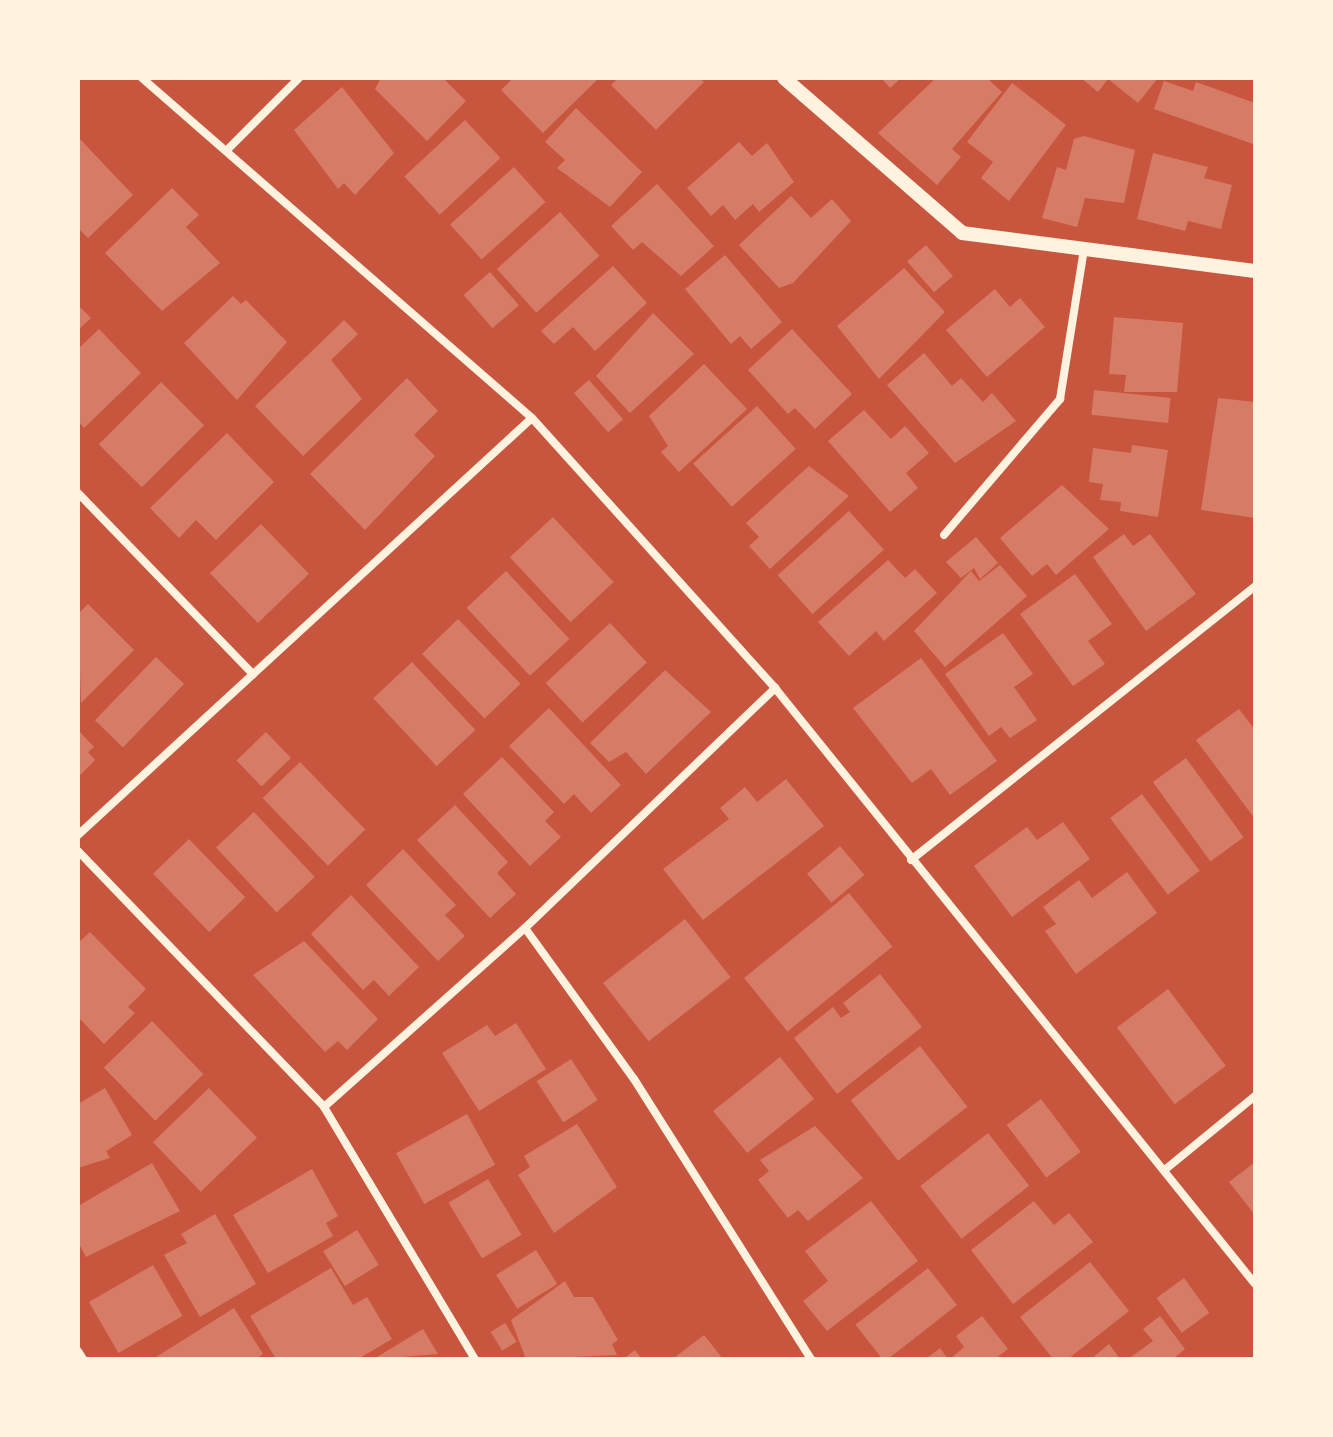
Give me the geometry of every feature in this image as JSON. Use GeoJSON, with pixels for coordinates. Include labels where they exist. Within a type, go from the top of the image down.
{"type":"FeatureCollection","features":[{"type":"Feature","properties":{"kind":"street"},"geometry":{"type":"LineString","coordinates":[[142,78],[532,418],[775,688],[911,860],[1167,1168],[1255,1284]]}},
{"type":"Feature","properties":{"kind":"street"},"geometry":{"type":"LineString","coordinates":[[227,150],[299,78]]}},
{"type":"Feature","properties":{"kind":"street"},"geometry":{"type":"LineString","coordinates":[[784,78],[962,233],[1254,268]]}},
{"type":"Feature","properties":{"kind":"street"},"geometry":{"type":"LineString","coordinates":[[944,535],[1060,399],[1084,249]]}},
{"type":"Feature","properties":{"kind":"street"},"geometry":{"type":"LineString","coordinates":[[78,835],[532,418]]}},
{"type":"Feature","properties":{"kind":"street"},"geometry":{"type":"LineString","coordinates":[[78,493],[253,674]]}},
{"type":"Feature","properties":{"kind":"street"},"geometry":{"type":"LineString","coordinates":[[911,860],[1255,586]]}},
{"type":"Feature","properties":{"kind":"street"},"geometry":{"type":"LineString","coordinates":[[324,1107],[525,928],[775,688]]}},
{"type":"Feature","properties":{"kind":"street"},"geometry":{"type":"LineString","coordinates":[[78,851],[324,1107],[475,1359]]}},
{"type":"Feature","properties":{"kind":"street"},"geometry":{"type":"LineString","coordinates":[[525,928],[634,1079],[811,1359]]}},
{"type":"Feature","properties":{"kind":"street"},"geometry":{"type":"LineString","coordinates":[[1167,1168],[1255,1096]]}},
{"type":"Feature","properties":{"kind":"street"},"geometry":{"type":"LineString","coordinates":[[78,1351],[83,1359]]}},
{"type":"Feature","properties":{"kind":"building"},"geometry":{"type":"Polygon","coordinates":[[[381,78],[443,78],[466,101],[427,141],[375,89],[381,78]]]}},
{"type":"Feature","properties":{"kind":"building"},"geometry":{"type":"Polygon","coordinates":[[[513,78],[599,78],[543,133],[501,90],[513,78]]]}},
{"type":"Feature","properties":{"kind":"building"},"geometry":{"type":"Polygon","coordinates":[[[618,78],[700,78],[704,82],[656,130],[611,85],[618,78]]]}},
{"type":"Feature","properties":{"kind":"building"},"geometry":{"type":"Polygon","coordinates":[[[881,78],[901,78],[890,88],[881,78]]]}},
{"type":"Feature","properties":{"kind":"building"},"geometry":{"type":"Polygon","coordinates":[[[936,78],[987,78],[1002,92],[952,149],[961,157],[937,185],[878,133],[936,78]]]}},
{"type":"Feature","properties":{"kind":"building"},"geometry":{"type":"Polygon","coordinates":[[[1081,78],[1158,78],[1138,103],[1108,79],[1098,92],[1081,78]]]}},
{"type":"Feature","properties":{"kind":"building"},"geometry":{"type":"Polygon","coordinates":[[[1164,81],[1193,91],[1196,82],[1255,103],[1253,144],[1154,109],[1164,81]]]}},
{"type":"Feature","properties":{"kind":"building"},"geometry":{"type":"Polygon","coordinates":[[[1012,83],[1066,125],[1009,201],[981,178],[993,162],[967,142],[1012,83]]]}},
{"type":"Feature","properties":{"kind":"building"},"geometry":{"type":"Polygon","coordinates":[[[342,87],[394,153],[355,195],[344,183],[338,189],[294,130],[342,87]]]}},
{"type":"Feature","properties":{"kind":"building"},"geometry":{"type":"Polygon","coordinates":[[[576,108],[642,172],[610,207],[557,168],[565,160],[545,142],[576,108]]]}},
{"type":"Feature","properties":{"kind":"building"},"geometry":{"type":"Polygon","coordinates":[[[465,120],[500,158],[440,215],[404,177],[465,120]]]}},
{"type":"Feature","properties":{"kind":"building"},"geometry":{"type":"Polygon","coordinates":[[[1084,136],[1135,150],[1124,203],[1085,198],[1077,227],[1042,218],[1057,167],[1066,170],[1074,139],[1084,136]]]}},
{"type":"Feature","properties":{"kind":"building"},"geometry":{"type":"Polygon","coordinates":[[[78,137],[133,195],[88,238],[78,228],[78,137]]]}},
{"type":"Feature","properties":{"kind":"building"},"geometry":{"type":"Polygon","coordinates":[[[739,142],[752,156],[767,143],[794,182],[759,212],[753,204],[735,220],[723,205],[711,216],[687,188],[739,142]]]}},
{"type":"Feature","properties":{"kind":"building"},"geometry":{"type":"Polygon","coordinates":[[[1153,153],[1208,167],[1204,178],[1232,185],[1221,229],[1188,221],[1185,231],[1137,219],[1153,153]]]}},
{"type":"Feature","properties":{"kind":"building"},"geometry":{"type":"Polygon","coordinates":[[[514,167],[545,202],[482,259],[450,225],[514,167]]]}},
{"type":"Feature","properties":{"kind":"building"},"geometry":{"type":"Polygon","coordinates":[[[657,184],[714,246],[681,276],[642,242],[633,250],[611,226],[657,184]]]}},
{"type":"Feature","properties":{"kind":"building"},"geometry":{"type":"Polygon","coordinates":[[[172,188],[199,215],[186,227],[220,263],[162,311],[105,253],[172,188]]]}},
{"type":"Feature","properties":{"kind":"building"},"geometry":{"type":"Polygon","coordinates":[[[791,196],[811,218],[832,199],[851,221],[793,283],[779,288],[739,245],[791,196]]]}},
{"type":"Feature","properties":{"kind":"building"},"geometry":{"type":"Polygon","coordinates":[[[560,212],[599,256],[536,313],[497,269],[560,212]]]}},
{"type":"Feature","properties":{"kind":"building"},"geometry":{"type":"Polygon","coordinates":[[[926,245],[953,276],[934,292],[907,261],[926,245]]]}},
{"type":"Feature","properties":{"kind":"building"},"geometry":{"type":"Polygon","coordinates":[[[725,255],[782,322],[751,349],[740,336],[731,344],[685,289],[725,255]]]}},
{"type":"Feature","properties":{"kind":"building"},"geometry":{"type":"Polygon","coordinates":[[[613,266],[647,303],[595,351],[573,327],[554,344],[541,331],[613,266]]]}},
{"type":"Feature","properties":{"kind":"building"},"geometry":{"type":"Polygon","coordinates":[[[904,268],[945,312],[879,379],[837,326],[904,268]]]}},
{"type":"Feature","properties":{"kind":"building"},"geometry":{"type":"Polygon","coordinates":[[[490,272],[519,305],[492,328],[464,295],[490,272]]]}},
{"type":"Feature","properties":{"kind":"building"},"geometry":{"type":"Polygon","coordinates":[[[995,289],[1010,307],[1020,298],[1045,327],[987,377],[946,330],[995,289]]]}},
{"type":"Feature","properties":{"kind":"building"},"geometry":{"type":"Polygon","coordinates":[[[233,296],[241,304],[246,300],[287,342],[237,400],[184,343],[233,296]]]}},
{"type":"Feature","properties":{"kind":"building"},"geometry":{"type":"Polygon","coordinates":[[[78,305],[91,318],[78,330],[78,305]]]}},
{"type":"Feature","properties":{"kind":"building"},"geometry":{"type":"Polygon","coordinates":[[[653,313],[694,354],[630,413],[596,376],[653,313]]]}},
{"type":"Feature","properties":{"kind":"building"},"geometry":{"type":"Polygon","coordinates":[[[1114,317],[1183,323],[1177,392],[1124,392],[1126,375],[1109,374],[1114,317]]]}},
{"type":"Feature","properties":{"kind":"building"},"geometry":{"type":"Polygon","coordinates":[[[344,320],[358,334],[331,360],[362,399],[303,456],[255,406],[344,320]]]}},
{"type":"Feature","properties":{"kind":"building"},"geometry":{"type":"Polygon","coordinates":[[[99,329],[141,373],[84,428],[78,421],[78,349],[99,329]]]}},
{"type":"Feature","properties":{"kind":"building"},"geometry":{"type":"Polygon","coordinates":[[[792,329],[852,394],[815,429],[795,408],[788,414],[748,370],[792,329]]]}},
{"type":"Feature","properties":{"kind":"building"},"geometry":{"type":"Polygon","coordinates":[[[924,353],[952,386],[961,378],[983,402],[992,393],[1016,421],[955,463],[887,385],[924,353]]]}},
{"type":"Feature","properties":{"kind":"building"},"geometry":{"type":"Polygon","coordinates":[[[704,364],[747,409],[679,472],[661,452],[668,446],[649,416],[704,364]]]}},
{"type":"Feature","properties":{"kind":"building"},"geometry":{"type":"Polygon","coordinates":[[[407,378],[438,411],[414,435],[435,456],[365,530],[310,474],[407,378]]]}},
{"type":"Feature","properties":{"kind":"building"},"geometry":{"type":"Polygon","coordinates":[[[589,380],[623,419],[608,432],[574,393],[589,380]]]}},
{"type":"Feature","properties":{"kind":"building"},"geometry":{"type":"Polygon","coordinates":[[[161,382],[204,425],[142,487],[99,444],[161,382]]]}},
{"type":"Feature","properties":{"kind":"building"},"geometry":{"type":"Polygon","coordinates":[[[1094,390],[1171,398],[1168,423],[1091,415],[1094,390]]]}},
{"type":"Feature","properties":{"kind":"building"},"geometry":{"type":"Polygon","coordinates":[[[1218,398],[1255,402],[1255,518],[1201,510],[1218,398]]]}},
{"type":"Feature","properties":{"kind":"building"},"geometry":{"type":"Polygon","coordinates":[[[757,406],[796,449],[732,507],[693,464],[757,406]]]}},
{"type":"Feature","properties":{"kind":"building"},"geometry":{"type":"Polygon","coordinates":[[[864,410],[891,439],[905,426],[929,453],[906,473],[918,488],[890,512],[828,441],[864,410]]]}},
{"type":"Feature","properties":{"kind":"building"},"geometry":{"type":"Polygon","coordinates":[[[227,433],[274,482],[216,540],[196,520],[179,538],[150,508],[227,433]]]}},
{"type":"Feature","properties":{"kind":"building"},"geometry":{"type":"Polygon","coordinates":[[[1132,445],[1168,450],[1158,517],[1120,511],[1121,502],[1100,500],[1103,484],[1089,482],[1093,448],[1131,453],[1132,445]]]}},
{"type":"Feature","properties":{"kind":"building"},"geometry":{"type":"Polygon","coordinates":[[[809,466],[849,496],[770,569],[749,546],[759,537],[746,523],[809,466]]]}},
{"type":"Feature","properties":{"kind":"building"},"geometry":{"type":"Polygon","coordinates":[[[1062,485],[1109,529],[1056,575],[1047,564],[1032,576],[1000,538],[1062,485]]]}},
{"type":"Feature","properties":{"kind":"building"},"geometry":{"type":"Polygon","coordinates":[[[849,511],[884,550],[812,614],[778,575],[849,511]]]}},
{"type":"Feature","properties":{"kind":"building"},"geometry":{"type":"Polygon","coordinates":[[[553,517],[614,582],[571,622],[510,557],[553,517]]]}},
{"type":"Feature","properties":{"kind":"building"},"geometry":{"type":"Polygon","coordinates":[[[261,524],[309,574],[258,623],[210,573],[261,524]]]}},
{"type":"Feature","properties":{"kind":"building"},"geometry":{"type":"Polygon","coordinates":[[[1124,534],[1133,546],[1150,534],[1196,594],[1146,631],[1093,557],[1124,534]]]}},
{"type":"Feature","properties":{"kind":"building"},"geometry":{"type":"Polygon","coordinates":[[[976,537],[998,563],[980,579],[974,568],[961,578],[946,562],[976,537]]]}},
{"type":"Feature","properties":{"kind":"building"},"geometry":{"type":"Polygon","coordinates":[[[888,560],[905,578],[915,569],[937,593],[884,641],[876,631],[849,656],[818,622],[888,560]]]}},
{"type":"Feature","properties":{"kind":"building"},"geometry":{"type":"Polygon","coordinates":[[[1000,565],[1027,596],[945,667],[914,631],[971,571],[979,581],[1000,565]]]}},
{"type":"Feature","properties":{"kind":"building"},"geometry":{"type":"Polygon","coordinates":[[[506,571],[569,639],[530,676],[467,608],[506,571]]]}},
{"type":"Feature","properties":{"kind":"building"},"geometry":{"type":"Polygon","coordinates":[[[1075,574],[1112,624],[1088,641],[1105,664],[1073,686],[1020,614],[1075,574]]]}},
{"type":"Feature","properties":{"kind":"building"},"geometry":{"type":"Polygon","coordinates":[[[88,604],[134,650],[81,703],[78,614],[88,604]]]}},
{"type":"Feature","properties":{"kind":"building"},"geometry":{"type":"Polygon","coordinates":[[[458,619],[521,684],[485,718],[422,654],[458,619]]]}},
{"type":"Feature","properties":{"kind":"building"},"geometry":{"type":"Polygon","coordinates":[[[610,623],[647,662],[582,723],[546,683],[610,623]]]}},
{"type":"Feature","properties":{"kind":"building"},"geometry":{"type":"Polygon","coordinates":[[[1003,633],[1033,674],[1014,687],[1037,720],[1010,738],[1001,727],[989,736],[945,674],[1003,633]]]}},
{"type":"Feature","properties":{"kind":"building"},"geometry":{"type":"Polygon","coordinates":[[[156,657],[184,684],[123,747],[95,720],[156,657]]]}},
{"type":"Feature","properties":{"kind":"building"},"geometry":{"type":"Polygon","coordinates":[[[921,658],[997,761],[950,795],[931,769],[912,783],[853,708],[921,658]]]}},
{"type":"Feature","properties":{"kind":"building"},"geometry":{"type":"Polygon","coordinates":[[[412,662],[475,730],[437,766],[373,698],[412,662]]]}},
{"type":"Feature","properties":{"kind":"building"},"geometry":{"type":"Polygon","coordinates":[[[665,670],[711,712],[646,774],[626,752],[609,762],[590,743],[665,670]]]}},
{"type":"Feature","properties":{"kind":"building"},"geometry":{"type":"Polygon","coordinates":[[[549,708],[621,785],[591,813],[574,794],[564,804],[509,746],[549,708]]]}},
{"type":"Feature","properties":{"kind":"building"},"geometry":{"type":"Polygon","coordinates":[[[1239,709],[1255,730],[1255,819],[1196,740],[1239,709]]]}},
{"type":"Feature","properties":{"kind":"building"},"geometry":{"type":"Polygon","coordinates":[[[78,730],[94,747],[88,752],[95,760],[78,777],[78,730]]]}},
{"type":"Feature","properties":{"kind":"building"},"geometry":{"type":"Polygon","coordinates":[[[266,732],[291,758],[262,786],[237,760],[266,732]]]}},
{"type":"Feature","properties":{"kind":"building"},"geometry":{"type":"Polygon","coordinates":[[[502,757],[554,812],[545,821],[561,837],[530,866],[463,794],[502,757]]]}},
{"type":"Feature","properties":{"kind":"building"},"geometry":{"type":"Polygon","coordinates":[[[1186,758],[1244,837],[1210,861],[1153,782],[1186,758]]]}},
{"type":"Feature","properties":{"kind":"building"},"geometry":{"type":"Polygon","coordinates":[[[300,762],[365,830],[328,866],[263,798],[300,762]]]}},
{"type":"Feature","properties":{"kind":"building"},"geometry":{"type":"Polygon","coordinates":[[[786,779],[824,826],[703,920],[663,869],[729,819],[720,808],[745,787],[757,802],[786,779]]]}},
{"type":"Feature","properties":{"kind":"building"},"geometry":{"type":"Polygon","coordinates":[[[1142,794],[1200,871],[1168,895],[1110,818],[1142,794]]]}},
{"type":"Feature","properties":{"kind":"building"},"geometry":{"type":"Polygon","coordinates":[[[455,805],[508,862],[497,873],[516,894],[490,918],[417,840],[455,805]]]}},
{"type":"Feature","properties":{"kind":"building"},"geometry":{"type":"Polygon","coordinates":[[[254,812],[315,877],[277,913],[216,847],[254,812]]]}},
{"type":"Feature","properties":{"kind":"building"},"geometry":{"type":"Polygon","coordinates":[[[1063,822],[1090,859],[1012,917],[974,866],[1027,827],[1037,840],[1063,822]]]}},
{"type":"Feature","properties":{"kind":"building"},"geometry":{"type":"Polygon","coordinates":[[[189,839],[245,897],[209,932],[153,874],[189,839]]]}},
{"type":"Feature","properties":{"kind":"building"},"geometry":{"type":"Polygon","coordinates":[[[840,846],[864,875],[831,903],[807,874],[840,846]]]}},
{"type":"Feature","properties":{"kind":"building"},"geometry":{"type":"Polygon","coordinates":[[[403,849],[456,905],[445,915],[465,936],[438,961],[366,885],[403,849]]]}},
{"type":"Feature","properties":{"kind":"building"},"geometry":{"type":"Polygon","coordinates":[[[1127,872],[1157,913],[1076,974],[1045,931],[1056,924],[1043,907],[1079,880],[1092,898],[1127,872]]]}},
{"type":"Feature","properties":{"kind":"building"},"geometry":{"type":"Polygon","coordinates":[[[849,893],[892,947],[788,1032],[744,978],[849,893]]]}},
{"type":"Feature","properties":{"kind":"building"},"geometry":{"type":"Polygon","coordinates":[[[351,895],[419,967],[389,996],[374,980],[363,990],[311,934],[351,895]]]}},
{"type":"Feature","properties":{"kind":"building"},"geometry":{"type":"Polygon","coordinates":[[[685,919],[731,977],[649,1041],[603,983],[685,919]]]}},
{"type":"Feature","properties":{"kind":"building"},"geometry":{"type":"Polygon","coordinates":[[[90,932],[146,989],[128,1007],[135,1013],[104,1044],[78,1017],[78,943],[90,932]]]}},
{"type":"Feature","properties":{"kind":"building"},"geometry":{"type":"Polygon","coordinates":[[[304,941],[378,1019],[347,1050],[338,1041],[325,1052],[253,975],[304,941]]]}},
{"type":"Feature","properties":{"kind":"building"},"geometry":{"type":"Polygon","coordinates":[[[880,974],[922,1027],[837,1094],[794,1038],[833,1007],[841,1018],[850,1012],[843,1003],[880,974]]]}},
{"type":"Feature","properties":{"kind":"building"},"geometry":{"type":"Polygon","coordinates":[[[1168,989],[1226,1066],[1175,1104],[1117,1028],[1168,989]]]}},
{"type":"Feature","properties":{"kind":"building"},"geometry":{"type":"Polygon","coordinates":[[[152,1021],[203,1074],[155,1121],[104,1068],[152,1021]]]}},
{"type":"Feature","properties":{"kind":"building"},"geometry":{"type":"Polygon","coordinates":[[[516,1023],[546,1069],[479,1111],[442,1053],[487,1025],[495,1036],[516,1023]]]}},
{"type":"Feature","properties":{"kind":"building"},"geometry":{"type":"Polygon","coordinates":[[[920,1046],[967,1107],[898,1161],[851,1100],[920,1046]]]}},
{"type":"Feature","properties":{"kind":"building"},"geometry":{"type":"Polygon","coordinates":[[[780,1057],[814,1099],[747,1153],[713,1111],[780,1057]]]}},
{"type":"Feature","properties":{"kind":"building"},"geometry":{"type":"Polygon","coordinates":[[[571,1059],[598,1100],[563,1122],[537,1081],[571,1059]]]}},
{"type":"Feature","properties":{"kind":"building"},"geometry":{"type":"Polygon","coordinates":[[[105,1088],[132,1135],[106,1151],[110,1158],[78,1168],[78,1104],[105,1088]]]}},
{"type":"Feature","properties":{"kind":"building"},"geometry":{"type":"Polygon","coordinates":[[[209,1088],[257,1138],[201,1192],[153,1142],[209,1088]]]}},
{"type":"Feature","properties":{"kind":"building"},"geometry":{"type":"Polygon","coordinates":[[[1041,1099],[1081,1152],[1046,1178],[1007,1125],[1041,1099]]]}},
{"type":"Feature","properties":{"kind":"building"},"geometry":{"type":"Polygon","coordinates":[[[467,1114],[495,1165],[424,1204],[396,1153],[467,1114]]]}},
{"type":"Feature","properties":{"kind":"building"},"geometry":{"type":"Polygon","coordinates":[[[577,1124],[617,1187],[554,1233],[518,1175],[530,1167],[524,1156],[577,1124]]]}},
{"type":"Feature","properties":{"kind":"building"},"geometry":{"type":"Polygon","coordinates":[[[815,1126],[863,1178],[808,1221],[798,1210],[788,1218],[758,1180],[769,1171],[760,1160],[815,1126]]]}},
{"type":"Feature","properties":{"kind":"building"},"geometry":{"type":"Polygon","coordinates":[[[988,1133],[1029,1186],[961,1239],[920,1186],[988,1133]]]}},
{"type":"Feature","properties":{"kind":"building"},"geometry":{"type":"Polygon","coordinates":[[[1255,1162],[1255,1215],[1229,1182],[1255,1162]]]}},
{"type":"Feature","properties":{"kind":"building"},"geometry":{"type":"Polygon","coordinates":[[[152,1163],[180,1211],[86,1257],[78,1242],[78,1206],[152,1163]]]}},
{"type":"Feature","properties":{"kind":"building"},"geometry":{"type":"Polygon","coordinates":[[[312,1169],[338,1216],[326,1223],[333,1236],[268,1273],[233,1215],[312,1169]]]}},
{"type":"Feature","properties":{"kind":"building"},"geometry":{"type":"Polygon","coordinates":[[[488,1179],[521,1235],[482,1258],[449,1203],[488,1179]]]}},
{"type":"Feature","properties":{"kind":"building"},"geometry":{"type":"Polygon","coordinates":[[[871,1201],[918,1261],[827,1331],[803,1301],[828,1281],[805,1251],[871,1201]]]}},
{"type":"Feature","properties":{"kind":"building"},"geometry":{"type":"Polygon","coordinates":[[[1034,1201],[1054,1225],[1069,1213],[1093,1242],[1013,1304],[971,1250],[1034,1201]]]}},
{"type":"Feature","properties":{"kind":"building"},"geometry":{"type":"Polygon","coordinates":[[[215,1214],[256,1284],[200,1317],[164,1255],[187,1243],[181,1234],[215,1214]]]}},
{"type":"Feature","properties":{"kind":"building"},"geometry":{"type":"Polygon","coordinates":[[[357,1230],[379,1265],[345,1286],[323,1251],[357,1230]]]}},
{"type":"Feature","properties":{"kind":"building"},"geometry":{"type":"Polygon","coordinates":[[[536,1250],[557,1284],[517,1309],[496,1275],[536,1250]]]}},
{"type":"Feature","properties":{"kind":"building"},"geometry":{"type":"Polygon","coordinates":[[[1090,1262],[1129,1311],[1068,1359],[1053,1359],[1020,1317],[1090,1262]]]}},
{"type":"Feature","properties":{"kind":"building"},"geometry":{"type":"Polygon","coordinates":[[[153,1265],[182,1316],[118,1353],[89,1302],[153,1265]]]}},
{"type":"Feature","properties":{"kind":"building"},"geometry":{"type":"Polygon","coordinates":[[[331,1268],[353,1305],[367,1297],[392,1339],[358,1359],[276,1359],[250,1316],[331,1268]]]}},
{"type":"Feature","properties":{"kind":"building"},"geometry":{"type":"Polygon","coordinates":[[[928,1268],[957,1305],[888,1359],[882,1359],[856,1325],[928,1268]]]}},
{"type":"Feature","properties":{"kind":"building"},"geometry":{"type":"Polygon","coordinates":[[[1184,1278],[1209,1313],[1182,1333],[1156,1298],[1184,1278]]]}},
{"type":"Feature","properties":{"kind":"building"},"geometry":{"type":"Polygon","coordinates":[[[565,1281],[574,1297],[593,1297],[618,1340],[612,1344],[617,1355],[526,1359],[511,1320],[565,1281]]]}},
{"type":"Feature","properties":{"kind":"building"},"geometry":{"type":"Polygon","coordinates":[[[234,1308],[263,1354],[256,1359],[153,1359],[234,1308]]]}},
{"type":"Feature","properties":{"kind":"building"},"geometry":{"type":"Polygon","coordinates":[[[982,1316],[1008,1349],[995,1359],[950,1359],[964,1347],[956,1336],[982,1316]]]}},
{"type":"Feature","properties":{"kind":"building"},"geometry":{"type":"Polygon","coordinates":[[[1160,1316],[1185,1349],[1173,1359],[1128,1359],[1153,1341],[1143,1329],[1160,1316]]]}},
{"type":"Feature","properties":{"kind":"building"},"geometry":{"type":"Polygon","coordinates":[[[505,1323],[517,1342],[502,1351],[491,1332],[505,1323]]]}},
{"type":"Feature","properties":{"kind":"building"},"geometry":{"type":"Polygon","coordinates":[[[423,1329],[438,1354],[378,1359],[377,1357],[423,1329]]]}},
{"type":"Feature","properties":{"kind":"building"},"geometry":{"type":"Polygon","coordinates":[[[704,1335],[723,1359],[663,1359],[674,1358],[704,1335]]]}},
{"type":"Feature","properties":{"kind":"building"},"geometry":{"type":"Polygon","coordinates":[[[1109,1344],[1120,1359],[1091,1359],[1109,1344]]]}},
{"type":"Feature","properties":{"kind":"building"},"geometry":{"type":"Polygon","coordinates":[[[940,1348],[948,1359],[926,1359],[940,1348]]]}},
{"type":"Feature","properties":{"kind":"building"},"geometry":{"type":"Polygon","coordinates":[[[635,1350],[642,1359],[623,1359],[635,1350]]]}}]}
